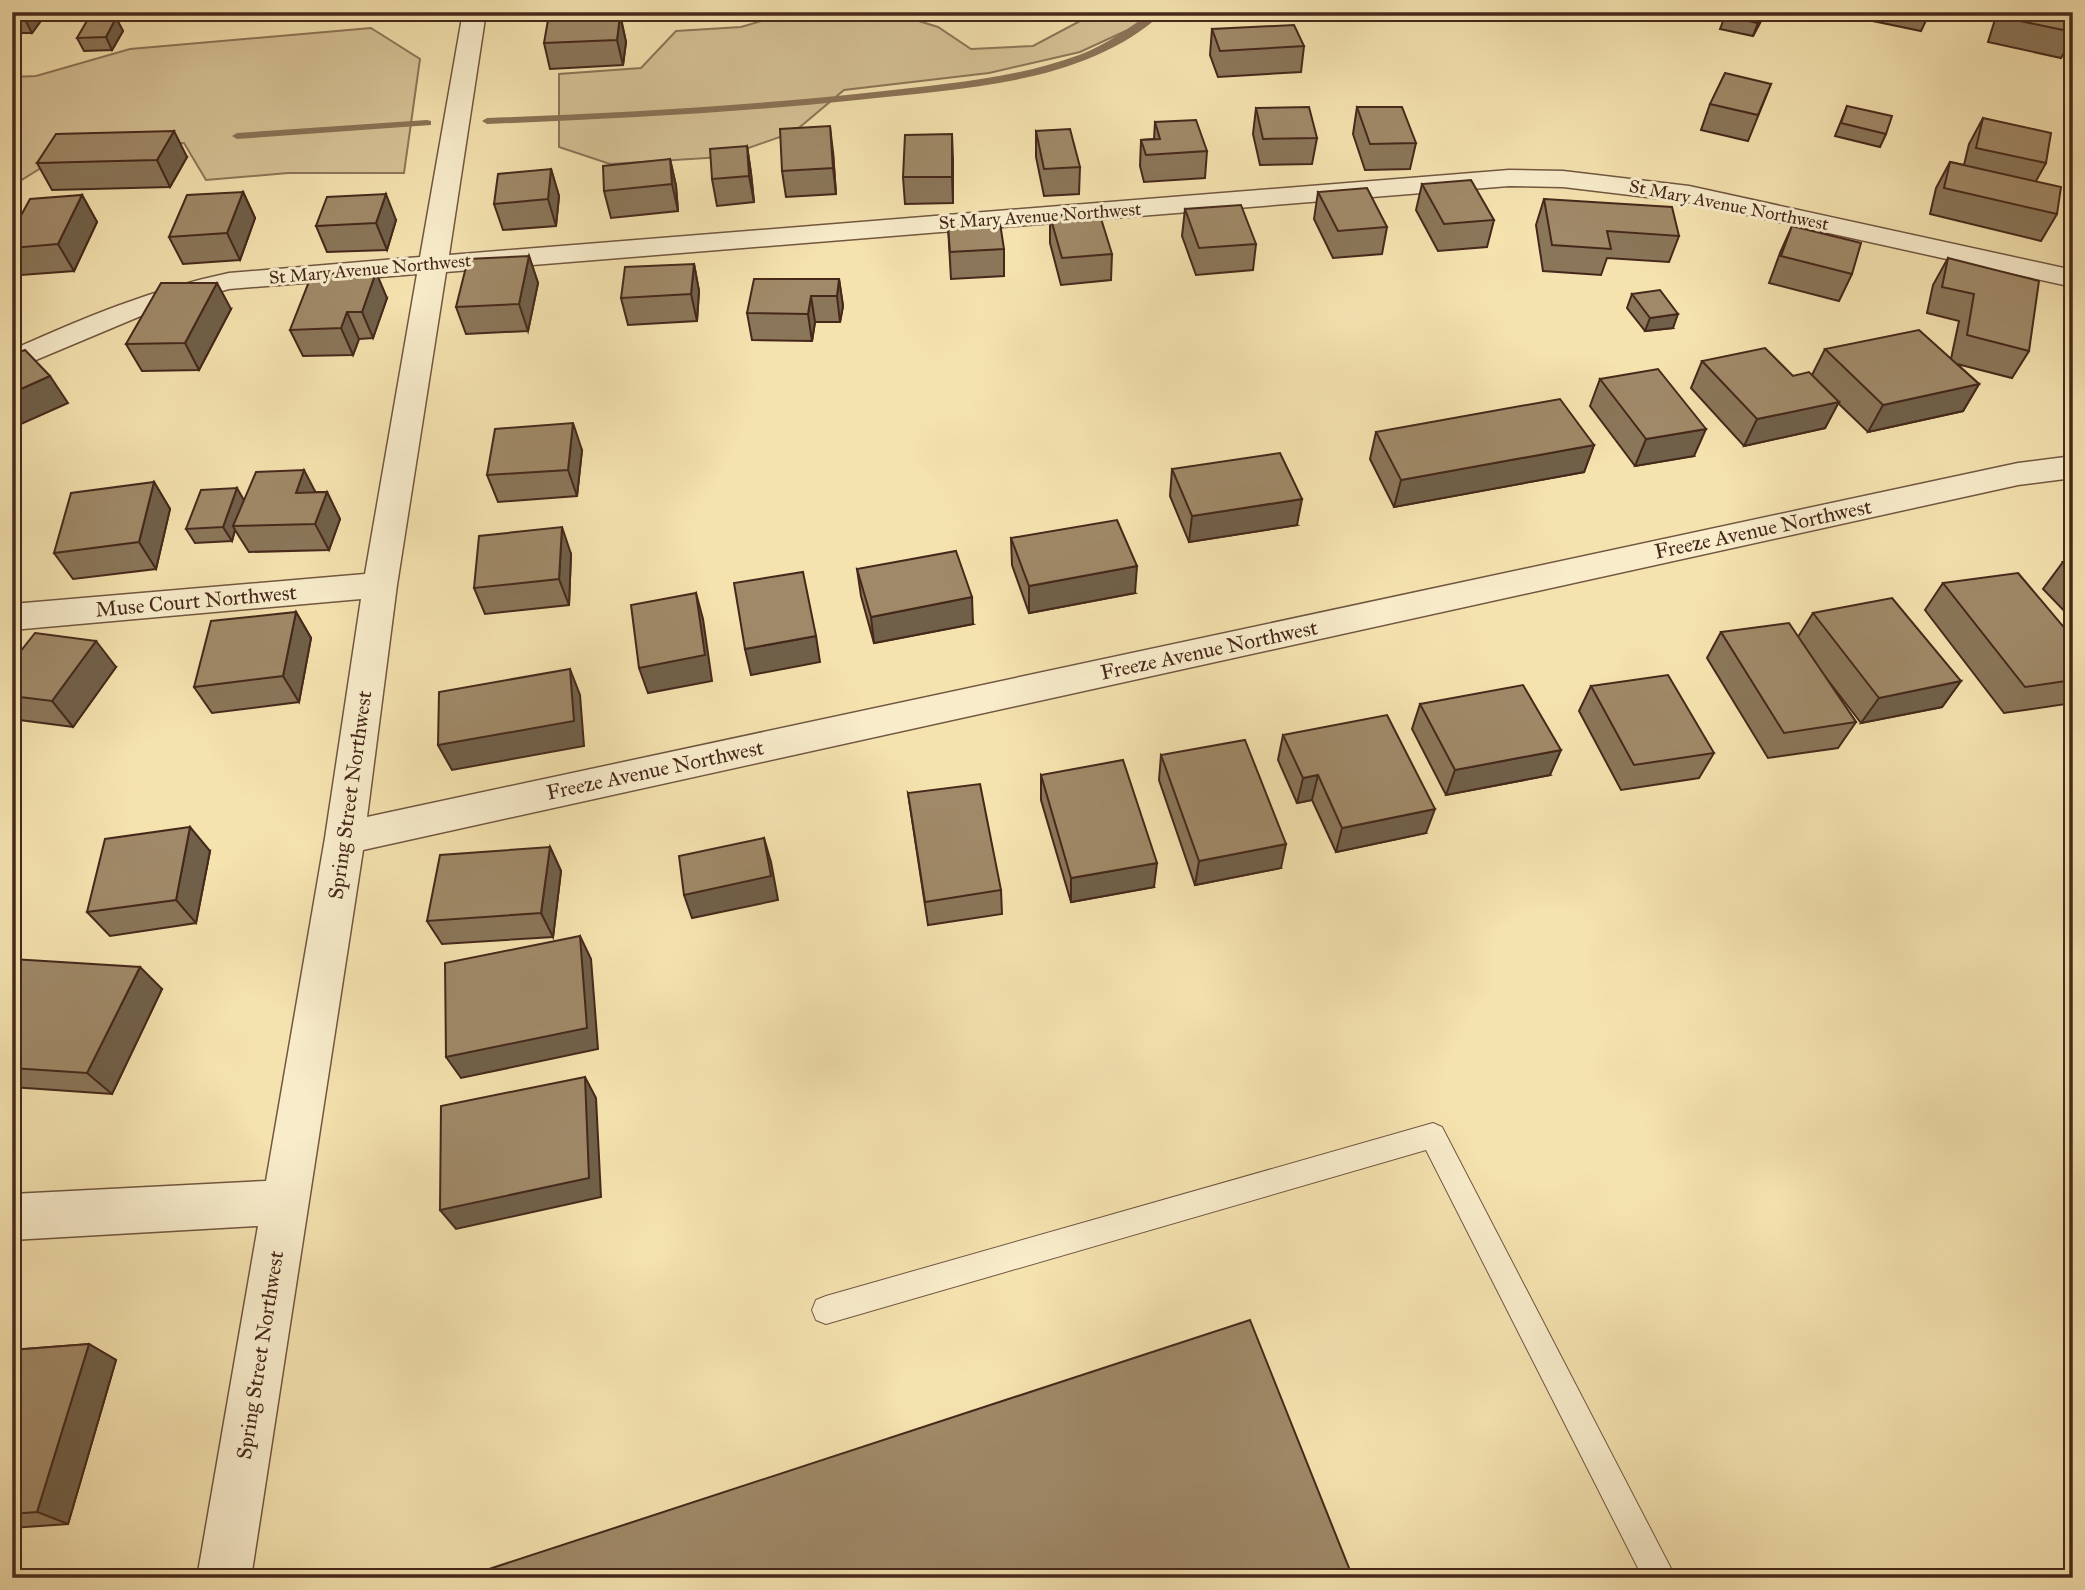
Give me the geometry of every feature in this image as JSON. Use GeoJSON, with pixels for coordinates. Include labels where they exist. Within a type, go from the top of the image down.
{"type":"FeatureCollection","features":[{"type":"Feature","properties":{"kind":"street","name":"Spring Street Northwest"},"geometry":{"type":"LineString","coordinates":[[224,1578],[345,838],[380,585],[475,12]]}},
{"type":"Feature","properties":{"kind":"street","name":"St Mary Avenue Northwest"},"geometry":{"type":"LineString","coordinates":[[12,361],[145,302],[186,289],[229,281],[1509,178],[1563,179],[1689,194],[2073,279]]}},
{"type":"Feature","properties":{"kind":"street","name":"Freeze Avenue Northwest"},"geometry":{"type":"LineString","coordinates":[[345,838],[2018,474],[2073,467]]}},
{"type":"Feature","properties":{"kind":"street","name":"Muse Court Northwest"},"geometry":{"type":"LineString","coordinates":[[12,617],[380,585]]}},
{"type":"Feature","properties":{"kind":"street"},"geometry":{"type":"LineString","coordinates":[[12,1217],[285,1202]]}},
{"type":"Feature","properties":{"kind":"lane"},"geometry":{"type":"LineString","coordinates":[[826,1310],[1433,1136],[1660,1578]]}},
{"type":"Feature","properties":{"kind":"shaded area"},"geometry":{"type":"Polygon","coordinates":[[[828,12],[890,12],[938,27],[971,49],[1033,46],[1097,12],[1150,12],[1143,23],[1080,52],[989,73],[844,90],[794,132],[723,157],[610,164],[559,147],[559,74],[641,68],[676,31],[741,27],[765,20],[828,12]]]}},
{"type":"Feature","properties":{"kind":"shaded area"},"geometry":{"type":"Polygon","coordinates":[[[371,28],[420,59],[404,173],[288,173],[206,180],[184,143],[65,153],[12,186],[12,77],[36,76],[130,49],[371,28]]]}},
{"type":"Feature","properties":{"kind":"building"},"geometry":{"type":"Polygon","coordinates":[[[1727,12],[1763,12],[1758,23],[1725,16],[1727,12]]]}},
{"type":"Feature","properties":{"kind":"building"},"geometry":{"type":"Polygon","coordinates":[[[2002,12],[2073,12],[2073,32],[2001,17],[2002,12]]]}},
{"type":"Feature","properties":{"kind":"building"},"geometry":{"type":"Polygon","coordinates":[[[620,16],[617,40],[544,43],[548,20],[620,16]]]}},
{"type":"Feature","properties":{"kind":"building"},"geometry":{"type":"Polygon","coordinates":[[[116,18],[106,37],[77,38],[88,19],[116,18]]]}},
{"type":"Feature","properties":{"kind":"building"},"geometry":{"type":"Polygon","coordinates":[[[1294,25],[1304,46],[1220,51],[1212,29],[1294,25]]]}},
{"type":"Feature","properties":{"kind":"building"},"geometry":{"type":"Polygon","coordinates":[[[1725,73],[1771,84],[1758,115],[1710,104],[1725,73]]]}},
{"type":"Feature","properties":{"kind":"building"},"geometry":{"type":"Polygon","coordinates":[[[1847,106],[1892,116],[1886,134],[1841,123],[1847,106]]]}},
{"type":"Feature","properties":{"kind":"building"},"geometry":{"type":"Polygon","coordinates":[[[1309,107],[1317,138],[1263,139],[1256,108],[1309,107]]]}},
{"type":"Feature","properties":{"kind":"building"},"geometry":{"type":"Polygon","coordinates":[[[1357,107],[1402,107],[1416,143],[1370,144],[1357,107]]]}},
{"type":"Feature","properties":{"kind":"building"},"geometry":{"type":"Polygon","coordinates":[[[1983,118],[2051,133],[2046,163],[1976,148],[1983,118]]]}},
{"type":"Feature","properties":{"kind":"building"},"geometry":{"type":"Polygon","coordinates":[[[1196,120],[1207,151],[1146,155],[1141,140],[1160,139],[1155,122],[1196,120]]]}},
{"type":"Feature","properties":{"kind":"building"},"geometry":{"type":"Polygon","coordinates":[[[830,126],[833,168],[782,171],[780,129],[830,126]]]}},
{"type":"Feature","properties":{"kind":"building"},"geometry":{"type":"Polygon","coordinates":[[[1070,129],[1080,167],[1044,169],[1036,131],[1070,129]]]}},
{"type":"Feature","properties":{"kind":"building"},"geometry":{"type":"Polygon","coordinates":[[[174,131],[157,160],[37,163],[56,134],[174,131]]]}},
{"type":"Feature","properties":{"kind":"building"},"geometry":{"type":"Polygon","coordinates":[[[952,134],[952,177],[903,177],[905,135],[952,134]]]}},
{"type":"Feature","properties":{"kind":"building"},"geometry":{"type":"Polygon","coordinates":[[[747,146],[749,176],[712,179],[710,149],[747,146]]]}},
{"type":"Feature","properties":{"kind":"building"},"geometry":{"type":"Polygon","coordinates":[[[670,159],[672,184],[604,191],[603,166],[670,159]]]}},
{"type":"Feature","properties":{"kind":"building"},"geometry":{"type":"Polygon","coordinates":[[[1950,162],[2061,187],[2057,214],[1944,188],[1950,162]]]}},
{"type":"Feature","properties":{"kind":"building"},"geometry":{"type":"Polygon","coordinates":[[[551,169],[548,199],[494,204],[498,174],[551,169]]]}},
{"type":"Feature","properties":{"kind":"building"},"geometry":{"type":"Polygon","coordinates":[[[1471,180],[1494,220],[1444,224],[1422,184],[1471,180]]]}},
{"type":"Feature","properties":{"kind":"building"},"geometry":{"type":"Polygon","coordinates":[[[1367,188],[1387,227],[1338,231],[1318,192],[1367,188]]]}},
{"type":"Feature","properties":{"kind":"building"},"geometry":{"type":"Polygon","coordinates":[[[243,192],[227,233],[169,237],[187,195],[243,192]]]}},
{"type":"Feature","properties":{"kind":"building"},"geometry":{"type":"Polygon","coordinates":[[[386,194],[376,223],[316,226],[327,197],[386,194]]]}},
{"type":"Feature","properties":{"kind":"building"},"geometry":{"type":"Polygon","coordinates":[[[82,195],[58,244],[12,248],[12,232],[30,199],[82,195]]]}},
{"type":"Feature","properties":{"kind":"building"},"geometry":{"type":"Polygon","coordinates":[[[1544,199],[1672,207],[1679,236],[1607,231],[1611,249],[1552,245],[1544,199]]]}},
{"type":"Feature","properties":{"kind":"building"},"geometry":{"type":"Polygon","coordinates":[[[1241,205],[1256,244],[1199,248],[1185,209],[1241,205]]]}},
{"type":"Feature","properties":{"kind":"building"},"geometry":{"type":"Polygon","coordinates":[[[1099,212],[1112,254],[1062,258],[1050,216],[1099,212]]]}},
{"type":"Feature","properties":{"kind":"building"},"geometry":{"type":"Polygon","coordinates":[[[1000,223],[1004,249],[950,252],[948,226],[1000,223]]]}},
{"type":"Feature","properties":{"kind":"building"},"geometry":{"type":"Polygon","coordinates":[[[1792,226],[1861,243],[1852,274],[1781,256],[1792,226]]]}},
{"type":"Feature","properties":{"kind":"building"},"geometry":{"type":"Polygon","coordinates":[[[529,256],[519,304],[456,307],[468,259],[529,256]]]}},
{"type":"Feature","properties":{"kind":"building"},"geometry":{"type":"Polygon","coordinates":[[[1948,258],[2039,281],[2029,351],[1967,335],[1974,294],[1942,287],[1948,258]]]}},
{"type":"Feature","properties":{"kind":"building"},"geometry":{"type":"Polygon","coordinates":[[[694,264],[691,294],[621,298],[625,267],[694,264]]]}},
{"type":"Feature","properties":{"kind":"building"},"geometry":{"type":"Polygon","coordinates":[[[376,272],[362,312],[347,312],[341,328],[290,330],[312,274],[376,272]]]}},
{"type":"Feature","properties":{"kind":"building"},"geometry":{"type":"Polygon","coordinates":[[[754,279],[839,279],[837,296],[811,296],[808,314],[747,313],[754,279]]]}},
{"type":"Feature","properties":{"kind":"building"},"geometry":{"type":"Polygon","coordinates":[[[161,283],[217,283],[185,343],[126,344],[161,283]]]}},
{"type":"Feature","properties":{"kind":"building"},"geometry":{"type":"Polygon","coordinates":[[[1660,290],[1678,314],[1650,318],[1632,294],[1660,290]]]}},
{"type":"Feature","properties":{"kind":"building"},"geometry":{"type":"Polygon","coordinates":[[[1919,330],[1979,384],[1883,405],[1825,349],[1919,330]]]}},
{"type":"Feature","properties":{"kind":"building"},"geometry":{"type":"Polygon","coordinates":[[[1765,348],[1793,376],[1809,372],[1839,402],[1757,419],[1702,361],[1765,348]]]}},
{"type":"Feature","properties":{"kind":"building"},"geometry":{"type":"Polygon","coordinates":[[[25,350],[50,376],[12,393],[12,355],[25,350]]]}},
{"type":"Feature","properties":{"kind":"building"},"geometry":{"type":"Polygon","coordinates":[[[1658,369],[1706,429],[1646,439],[1600,379],[1658,369]]]}},
{"type":"Feature","properties":{"kind":"building"},"geometry":{"type":"Polygon","coordinates":[[[1560,399],[1594,445],[1401,480],[1376,432],[1560,399]]]}},
{"type":"Feature","properties":{"kind":"building"},"geometry":{"type":"Polygon","coordinates":[[[573,423],[568,470],[487,475],[495,429],[573,423]]]}},
{"type":"Feature","properties":{"kind":"building"},"geometry":{"type":"Polygon","coordinates":[[[1280,453],[1302,499],[1192,516],[1172,469],[1280,453]]]}},
{"type":"Feature","properties":{"kind":"building"},"geometry":{"type":"Polygon","coordinates":[[[304,470],[296,493],[327,492],[315,524],[233,526],[256,472],[304,470]]]}},
{"type":"Feature","properties":{"kind":"building"},"geometry":{"type":"Polygon","coordinates":[[[154,482],[139,542],[54,553],[71,493],[154,482]]]}},
{"type":"Feature","properties":{"kind":"building"},"geometry":{"type":"Polygon","coordinates":[[[237,488],[223,527],[186,529],[201,490],[237,488]]]}},
{"type":"Feature","properties":{"kind":"building"},"geometry":{"type":"Polygon","coordinates":[[[1117,520],[1137,566],[1029,586],[1011,538],[1117,520]]]}},
{"type":"Feature","properties":{"kind":"building"},"geometry":{"type":"Polygon","coordinates":[[[562,527],[559,579],[474,588],[479,536],[562,527]]]}},
{"type":"Feature","properties":{"kind":"building"},"geometry":{"type":"Polygon","coordinates":[[[956,551],[972,597],[871,617],[857,569],[956,551]]]}},
{"type":"Feature","properties":{"kind":"building"},"geometry":{"type":"Polygon","coordinates":[[[2073,561],[2073,572],[2063,562],[2073,561]]]}},
{"type":"Feature","properties":{"kind":"building"},"geometry":{"type":"Polygon","coordinates":[[[803,572],[816,636],[745,649],[734,583],[803,572]]]}},
{"type":"Feature","properties":{"kind":"building"},"geometry":{"type":"Polygon","coordinates":[[[2018,573],[2073,638],[2073,680],[2025,687],[1943,583],[2018,573]]]}},
{"type":"Feature","properties":{"kind":"building"},"geometry":{"type":"Polygon","coordinates":[[[696,593],[705,655],[639,668],[631,605],[696,593]]]}},
{"type":"Feature","properties":{"kind":"building"},"geometry":{"type":"Polygon","coordinates":[[[1892,598],[1961,681],[1879,698],[1813,613],[1892,598]]]}},
{"type":"Feature","properties":{"kind":"building"},"geometry":{"type":"Polygon","coordinates":[[[296,612],[283,676],[194,687],[211,621],[296,612]]]}},
{"type":"Feature","properties":{"kind":"building"},"geometry":{"type":"Polygon","coordinates":[[[1789,623],[1856,722],[1784,733],[1721,632],[1789,623]]]}},
{"type":"Feature","properties":{"kind":"building"},"geometry":{"type":"Polygon","coordinates":[[[35,633],[96,641],[52,701],[12,696],[12,662],[35,633]]]}},
{"type":"Feature","properties":{"kind":"building"},"geometry":{"type":"Polygon","coordinates":[[[570,669],[574,721],[438,745],[439,692],[570,669]]]}},
{"type":"Feature","properties":{"kind":"building"},"geometry":{"type":"Polygon","coordinates":[[[1668,675],[1714,753],[1634,765],[1591,686],[1668,675]]]}},
{"type":"Feature","properties":{"kind":"building"},"geometry":{"type":"Polygon","coordinates":[[[1523,685],[1561,750],[1455,770],[1420,704],[1523,685]]]}},
{"type":"Feature","properties":{"kind":"building"},"geometry":{"type":"Polygon","coordinates":[[[1387,715],[1435,809],[1342,828],[1318,775],[1303,778],[1283,735],[1387,715]]]}},
{"type":"Feature","properties":{"kind":"building"},"geometry":{"type":"Polygon","coordinates":[[[1245,740],[1286,844],[1199,861],[1161,755],[1245,740]]]}},
{"type":"Feature","properties":{"kind":"building"},"geometry":{"type":"Polygon","coordinates":[[[1123,760],[1157,863],[1071,878],[1041,775],[1123,760]]]}},
{"type":"Feature","properties":{"kind":"building"},"geometry":{"type":"Polygon","coordinates":[[[980,784],[1001,890],[925,902],[908,793],[980,784]]]}},
{"type":"Feature","properties":{"kind":"building"},"geometry":{"type":"Polygon","coordinates":[[[190,827],[176,900],[87,912],[105,839],[190,827]]]}},
{"type":"Feature","properties":{"kind":"building"},"geometry":{"type":"Polygon","coordinates":[[[764,838],[771,876],[684,895],[679,856],[764,838]]]}},
{"type":"Feature","properties":{"kind":"building"},"geometry":{"type":"Polygon","coordinates":[[[550,847],[541,913],[427,921],[440,855],[550,847]]]}},
{"type":"Feature","properties":{"kind":"building"},"geometry":{"type":"Polygon","coordinates":[[[580,936],[587,1028],[446,1057],[445,963],[580,936]]]}},
{"type":"Feature","properties":{"kind":"building"},"geometry":{"type":"Polygon","coordinates":[[[12,959],[140,967],[87,1073],[12,1068],[12,959]]]}},
{"type":"Feature","properties":{"kind":"building"},"geometry":{"type":"Polygon","coordinates":[[[585,1077],[589,1178],[440,1210],[441,1106],[585,1077]]]}},
{"type":"Feature","properties":{"kind":"building"},"geometry":{"type":"Polygon","coordinates":[[[1250,1320],[1353,1578],[483,1578],[483,1571],[1250,1320]]]}},
{"type":"Feature","properties":{"kind":"building"},"geometry":{"type":"Polygon","coordinates":[[[89,1344],[37,1512],[12,1514],[12,1350],[89,1344]]]}},
{"type":"Feature","properties":{"kind":"waterway"},"geometry":{"type":"LineString","coordinates":[[487,121],[739,108],[987,81],[1059,65],[1092,53],[1159,12]]}},
{"type":"Feature","properties":{"kind":"waterway"},"geometry":{"type":"LineString","coordinates":[[237,136],[427,123]]}}]}
